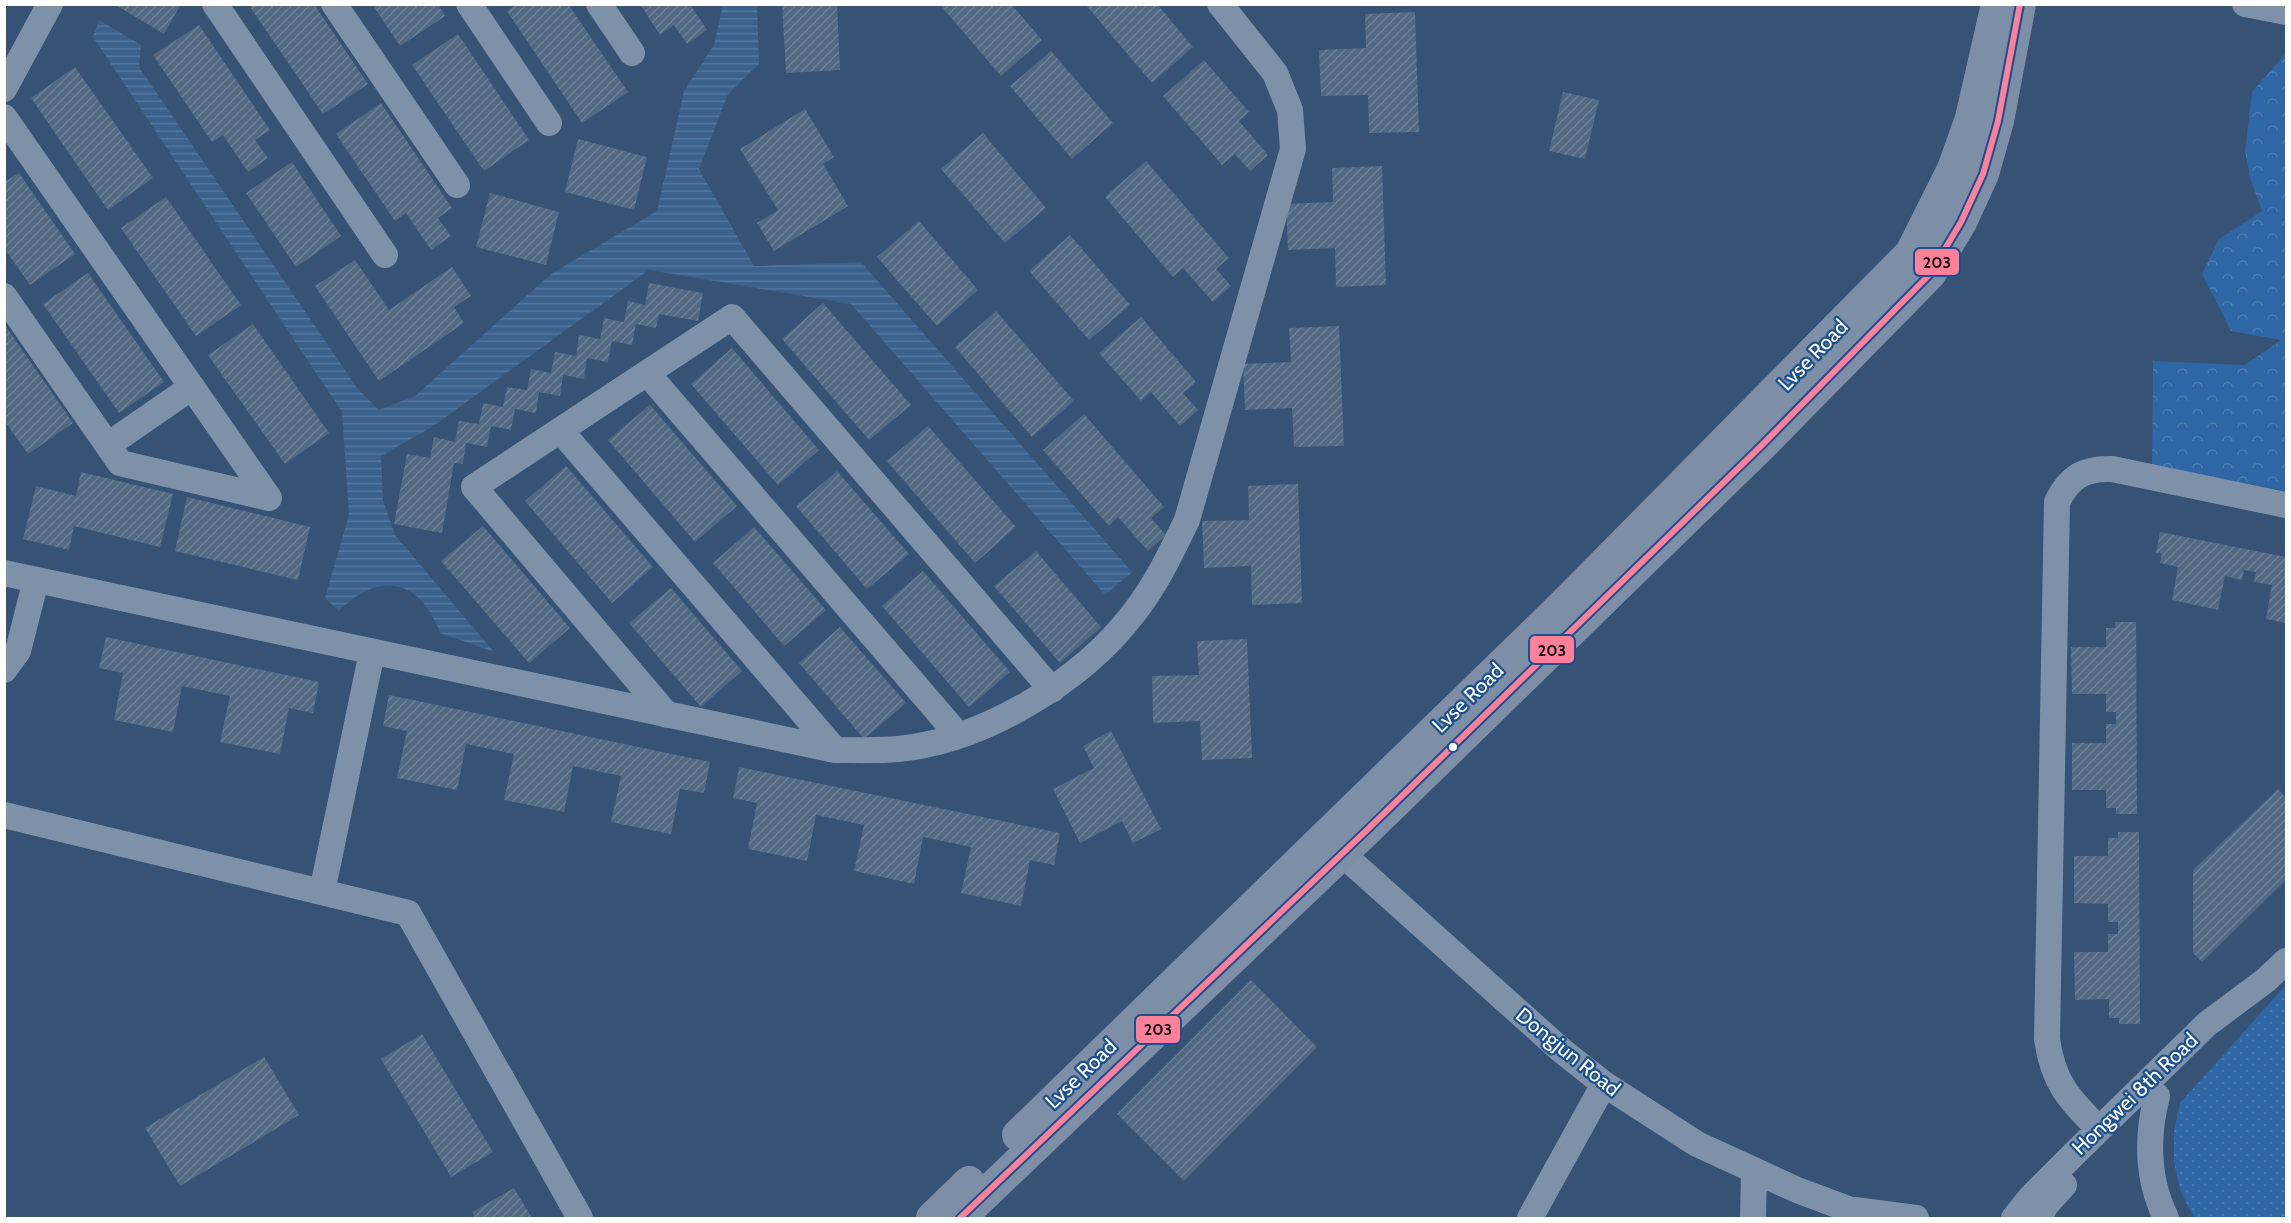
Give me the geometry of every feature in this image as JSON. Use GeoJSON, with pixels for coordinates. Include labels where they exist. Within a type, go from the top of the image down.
{"type":"FeatureCollection","features":[{"type":"Feature","properties":{"kind":"main road","name":"Lvse Road"},"geometry":{"type":"LineString","coordinates":[[960,1218],[1333,845],[1911,253],[1953,169],[1971,118],[1997,4]]}},
{"type":"Feature","properties":{"kind":"main road","name":"Lvse Road"},"geometry":{"type":"LineString","coordinates":[[932,1218],[1762,445],[1930,274],[1962,222],[1983,174],[1998,121],[2020,4]]}},
{"type":"Feature","properties":{"kind":"street"},"geometry":{"type":"LineString","coordinates":[[4,89],[50,4]]}},
{"type":"Feature","properties":{"kind":"street"},"geometry":{"type":"LineString","coordinates":[[215,4],[385,255]]}},
{"type":"Feature","properties":{"kind":"street"},"geometry":{"type":"LineString","coordinates":[[334,4],[457,185]]}},
{"type":"Feature","properties":{"kind":"street"},"geometry":{"type":"LineString","coordinates":[[470,4],[549,123]]}},
{"type":"Feature","properties":{"kind":"street"},"geometry":{"type":"LineString","coordinates":[[599,4],[632,53]]}},
{"type":"Feature","properties":{"kind":"street"},"geometry":{"type":"LineString","coordinates":[[4,573],[835,750],[900,749],[958,735],[1005,717],[1052,690],[1095,656],[1133,615],[1164,570],[1187,520],[1293,149],[1290,110],[1275,73],[1220,4]]}},
{"type":"Feature","properties":{"kind":"street"},"geometry":{"type":"LineString","coordinates":[[2245,4],[2286,12]]}},
{"type":"Feature","properties":{"kind":"street"},"geometry":{"type":"LineString","coordinates":[[4,117],[269,498],[120,462],[4,296]]}},
{"type":"Feature","properties":{"kind":"street"},"geometry":{"type":"LineString","coordinates":[[667,715],[474,487],[732,317],[1052,690]]}},
{"type":"Feature","properties":{"kind":"street"},"geometry":{"type":"LineString","coordinates":[[647,373],[958,735]]}},
{"type":"Feature","properties":{"kind":"street"},"geometry":{"type":"LineString","coordinates":[[108,446],[192,387]]}},
{"type":"Feature","properties":{"kind":"street"},"geometry":{"type":"LineString","coordinates":[[560,430],[835,750]]}},
{"type":"Feature","properties":{"kind":"street"},"geometry":{"type":"LineString","coordinates":[[2099,1129],[2061,1089],[2050,1065],[2047,1039],[2057,502],[2071,480],[2078,474],[2094,468],[2112,469],[2286,505]]}},
{"type":"Feature","properties":{"kind":"street"},"geometry":{"type":"LineString","coordinates":[[4,670],[18,651],[36,579]]}},
{"type":"Feature","properties":{"kind":"street"},"geometry":{"type":"LineString","coordinates":[[322,892],[372,651]]}},
{"type":"Feature","properties":{"kind":"street"},"geometry":{"type":"LineString","coordinates":[[4,815],[408,913],[580,1218]]}},
{"type":"Feature","properties":{"kind":"street","name":"Dongjun Road"},"geometry":{"type":"LineString","coordinates":[[1333,845],[1561,1050],[1604,1084],[1697,1144],[1754,1172],[1872,1218]]}},
{"type":"Feature","properties":{"kind":"street","name":"Hongwei 8th Road"},"geometry":{"type":"LineString","coordinates":[[2040,1218],[2045,1206],[2066,1184],[2220,1035],[2266,980],[2286,961]]}},
{"type":"Feature","properties":{"kind":"street","name":"Hongwei 8th Road"},"geometry":{"type":"LineString","coordinates":[[2014,1218],[2030,1198],[2207,1024],[2266,980]]}},
{"type":"Feature","properties":{"kind":"street"},"geometry":{"type":"LineString","coordinates":[[1530,1218],[1604,1084]]}},
{"type":"Feature","properties":{"kind":"street"},"geometry":{"type":"LineString","coordinates":[[2157,1096],[2149,1137],[2149,1158],[2154,1188],[2166,1218]]}},
{"type":"Feature","properties":{"kind":"street"},"geometry":{"type":"LineString","coordinates":[[1753,1218],[1754,1172]]}},
{"type":"Feature","properties":{"kind":"street","name":"Dongjun Road"},"geometry":{"type":"LineString","coordinates":[[1849,1209],[1916,1218]]}},
{"type":"Feature","properties":{"kind":"green space"},"geometry":{"type":"Polygon","coordinates":[[[2286,53],[2286,491],[2152,465],[2153,361],[2245,365],[2281,340],[2231,331],[2202,274],[2219,239],[2262,211],[2250,178],[2245,151],[2252,92],[2286,53]]]}},
{"type":"Feature","properties":{"kind":"green space"},"geometry":{"type":"Polygon","coordinates":[[[2286,985],[2286,1218],[2194,1218],[2180,1190],[2174,1161],[2174,1132],[2180,1103],[2286,985]]]}},
{"type":"Feature","properties":{"kind":"shaded area"},"geometry":{"type":"Polygon","coordinates":[[[723,4],[757,5],[759,64],[728,94],[699,169],[754,266],[861,262],[1132,572],[1105,595],[851,304],[649,270],[432,427],[381,456],[383,501],[395,535],[494,652],[440,633],[432,615],[422,601],[410,591],[397,586],[383,586],[369,590],[354,598],[339,611],[325,598],[349,515],[342,412],[93,37],[99,20],[141,45],[139,67],[357,388],[379,410],[415,396],[551,274],[657,211],[684,91],[714,45],[723,4]]]}},
{"type":"Feature","properties":{"kind":"building"},"geometry":{"type":"Polygon","coordinates":[[[114,4],[181,4],[164,34],[114,4]]]}},
{"type":"Feature","properties":{"kind":"building"},"geometry":{"type":"Polygon","coordinates":[[[254,4],[314,4],[368,84],[323,114],[250,7],[254,4]]]}},
{"type":"Feature","properties":{"kind":"building"},"geometry":{"type":"Polygon","coordinates":[[[372,4],[438,4],[445,16],[400,46],[372,4]]]}},
{"type":"Feature","properties":{"kind":"building"},"geometry":{"type":"Polygon","coordinates":[[[517,4],[568,4],[628,92],[582,123],[507,11],[517,4]]]}},
{"type":"Feature","properties":{"kind":"building"},"geometry":{"type":"Polygon","coordinates":[[[640,4],[690,4],[707,30],[687,44],[674,25],[660,35],[640,4]]]}},
{"type":"Feature","properties":{"kind":"building"},"geometry":{"type":"Polygon","coordinates":[[[782,4],[837,4],[840,70],[786,73],[782,4]]]}},
{"type":"Feature","properties":{"kind":"building"},"geometry":{"type":"Polygon","coordinates":[[[943,4],[1011,4],[1042,40],[1001,76],[941,6],[943,4]]]}},
{"type":"Feature","properties":{"kind":"building"},"geometry":{"type":"Polygon","coordinates":[[[1085,4],[1157,4],[1193,47],[1152,83],[1085,4]]]}},
{"type":"Feature","properties":{"kind":"building"},"geometry":{"type":"Polygon","coordinates":[[[1415,12],[1419,132],[1369,133],[1368,95],[1321,96],[1319,50],[1366,48],[1365,14],[1415,12]]]}},
{"type":"Feature","properties":{"kind":"building"},"geometry":{"type":"Polygon","coordinates":[[[199,25],[270,130],[255,140],[268,158],[248,172],[223,135],[212,142],[153,55],[199,25]]]}},
{"type":"Feature","properties":{"kind":"building"},"geometry":{"type":"Polygon","coordinates":[[[458,34],[529,140],[484,171],[412,65],[458,34]]]}},
{"type":"Feature","properties":{"kind":"building"},"geometry":{"type":"Polygon","coordinates":[[[1051,51],[1113,123],[1072,159],[1010,86],[1051,51]]]}},
{"type":"Feature","properties":{"kind":"building"},"geometry":{"type":"Polygon","coordinates":[[[1204,60],[1249,112],[1239,121],[1268,155],[1250,171],[1235,154],[1222,165],[1163,96],[1204,60]]]}},
{"type":"Feature","properties":{"kind":"building"},"geometry":{"type":"Polygon","coordinates":[[[75,67],[153,178],[108,210],[31,98],[75,67]]]}},
{"type":"Feature","properties":{"kind":"building"},"geometry":{"type":"Polygon","coordinates":[[[1563,92],[1599,100],[1585,159],[1549,151],[1563,92]]]}},
{"type":"Feature","properties":{"kind":"building"},"geometry":{"type":"Polygon","coordinates":[[[381,103],[452,208],[438,218],[451,236],[431,250],[406,213],[395,221],[336,134],[381,103]]]}},
{"type":"Feature","properties":{"kind":"building"},"geometry":{"type":"Polygon","coordinates":[[[805,109],[834,157],[823,164],[848,206],[774,251],[757,223],[778,210],[740,149],[805,109]]]}},
{"type":"Feature","properties":{"kind":"building"},"geometry":{"type":"Polygon","coordinates":[[[983,133],[1046,208],[1005,243],[941,169],[983,133]]]}},
{"type":"Feature","properties":{"kind":"building"},"geometry":{"type":"Polygon","coordinates":[[[578,139],[647,157],[634,210],[565,192],[578,139]]]}},
{"type":"Feature","properties":{"kind":"building"},"geometry":{"type":"Polygon","coordinates":[[[1146,161],[1229,258],[1216,269],[1231,286],[1213,302],[1183,268],[1173,277],[1105,197],[1146,161]]]}},
{"type":"Feature","properties":{"kind":"building"},"geometry":{"type":"Polygon","coordinates":[[[292,162],[341,236],[296,267],[246,193],[292,162]]]}},
{"type":"Feature","properties":{"kind":"building"},"geometry":{"type":"Polygon","coordinates":[[[1382,166],[1386,285],[1336,287],[1335,248],[1288,250],[1286,204],[1333,202],[1332,168],[1382,166]]]}},
{"type":"Feature","properties":{"kind":"building"},"geometry":{"type":"Polygon","coordinates":[[[19,173],[75,254],[30,285],[4,248],[4,182],[19,173]]]}},
{"type":"Feature","properties":{"kind":"building"},"geometry":{"type":"Polygon","coordinates":[[[490,193],[559,212],[546,265],[476,247],[490,193]]]}},
{"type":"Feature","properties":{"kind":"building"},"geometry":{"type":"Polygon","coordinates":[[[166,197],[241,305],[196,336],[121,228],[166,197]]]}},
{"type":"Feature","properties":{"kind":"building"},"geometry":{"type":"Polygon","coordinates":[[[919,221],[978,290],[937,326],[877,257],[919,221]]]}},
{"type":"Feature","properties":{"kind":"building"},"geometry":{"type":"Polygon","coordinates":[[[1070,235],[1130,305],[1089,340],[1029,271],[1070,235]]]}},
{"type":"Feature","properties":{"kind":"building"},"geometry":{"type":"Polygon","coordinates":[[[355,260],[389,310],[452,267],[471,296],[454,307],[464,323],[379,381],[315,286],[355,260]]]}},
{"type":"Feature","properties":{"kind":"building"},"geometry":{"type":"Polygon","coordinates":[[[88,273],[164,382],[119,413],[43,304],[88,273]]]}},
{"type":"Feature","properties":{"kind":"building"},"geometry":{"type":"Polygon","coordinates":[[[649,283],[703,293],[698,321],[659,314],[656,328],[636,324],[632,345],[612,341],[608,362],[587,358],[584,379],[563,375],[560,396],[539,392],[536,413],[515,409],[511,430],[491,426],[487,447],[466,443],[463,464],[454,463],[442,533],[394,524],[407,454],[430,458],[434,437],[455,442],[459,421],[479,424],[483,403],[503,407],[507,387],[527,390],[531,369],[551,373],[555,352],[576,356],[579,335],[600,339],[604,318],[624,322],[628,301],[645,305],[649,283]]]}},
{"type":"Feature","properties":{"kind":"building"},"geometry":{"type":"Polygon","coordinates":[[[823,303],[911,405],[869,440],[782,339],[823,303]]]}},
{"type":"Feature","properties":{"kind":"building"},"geometry":{"type":"Polygon","coordinates":[[[996,311],[1074,401],[1032,437],[955,347],[996,311]]]}},
{"type":"Feature","properties":{"kind":"building"},"geometry":{"type":"Polygon","coordinates":[[[1141,317],[1196,382],[1183,393],[1198,410],[1180,426],[1151,392],[1141,401],[1099,353],[1141,317]]]}},
{"type":"Feature","properties":{"kind":"building"},"geometry":{"type":"Polygon","coordinates":[[[4,324],[73,423],[28,454],[4,420],[4,324]]]}},
{"type":"Feature","properties":{"kind":"building"},"geometry":{"type":"Polygon","coordinates":[[[253,324],[329,433],[285,464],[208,355],[253,324]]]}},
{"type":"Feature","properties":{"kind":"building"},"geometry":{"type":"Polygon","coordinates":[[[1339,326],[1344,446],[1294,447],[1292,408],[1245,410],[1243,364],[1291,362],[1289,328],[1339,326]]]}},
{"type":"Feature","properties":{"kind":"building"},"geometry":{"type":"Polygon","coordinates":[[[732,348],[819,450],[778,485],[691,384],[732,348]]]}},
{"type":"Feature","properties":{"kind":"building"},"geometry":{"type":"Polygon","coordinates":[[[650,405],[737,506],[695,542],[608,440],[650,405]]]}},
{"type":"Feature","properties":{"kind":"building"},"geometry":{"type":"Polygon","coordinates":[[[1084,414],[1164,507],[1151,518],[1166,535],[1148,551],[1118,517],[1109,526],[1043,450],[1084,414]]]}},
{"type":"Feature","properties":{"kind":"building"},"geometry":{"type":"Polygon","coordinates":[[[928,426],[1016,527],[975,563],[887,461],[928,426]]]}},
{"type":"Feature","properties":{"kind":"building"},"geometry":{"type":"Polygon","coordinates":[[[566,466],[653,567],[612,603],[525,501],[566,466]]]}},
{"type":"Feature","properties":{"kind":"building"},"geometry":{"type":"Polygon","coordinates":[[[837,471],[909,554],[867,589],[796,506],[837,471]]]}},
{"type":"Feature","properties":{"kind":"building"},"geometry":{"type":"Polygon","coordinates":[[[81,472],[173,494],[160,547],[74,526],[69,550],[23,539],[36,486],[76,496],[81,472]]]}},
{"type":"Feature","properties":{"kind":"building"},"geometry":{"type":"Polygon","coordinates":[[[1298,484],[1302,603],[1252,605],[1251,566],[1204,568],[1202,521],[1249,520],[1248,486],[1298,484]]]}},
{"type":"Feature","properties":{"kind":"building"},"geometry":{"type":"Polygon","coordinates":[[[187,497],[310,527],[298,580],[175,551],[187,497]]]}},
{"type":"Feature","properties":{"kind":"building"},"geometry":{"type":"Polygon","coordinates":[[[483,526],[570,628],[529,663],[441,561],[483,526]]]}},
{"type":"Feature","properties":{"kind":"building"},"geometry":{"type":"Polygon","coordinates":[[[754,527],[826,610],[784,646],[713,563],[754,527]]]}},
{"type":"Feature","properties":{"kind":"building"},"geometry":{"type":"Polygon","coordinates":[[[2160,532],[2286,557],[2286,623],[2266,619],[2272,585],[2254,582],[2256,572],[2244,570],[2242,580],[2225,576],[2218,610],[2172,600],[2178,567],[2160,563],[2162,554],[2156,553],[2160,532]]]}},
{"type":"Feature","properties":{"kind":"building"},"geometry":{"type":"Polygon","coordinates":[[[1036,551],[1101,627],[1060,663],[994,586],[1036,551]]]}},
{"type":"Feature","properties":{"kind":"building"},"geometry":{"type":"Polygon","coordinates":[[[923,571],[1010,672],[969,707],[882,606],[923,571]]]}},
{"type":"Feature","properties":{"kind":"building"},"geometry":{"type":"Polygon","coordinates":[[[671,588],[742,671],[701,707],[629,623],[671,588]]]}},
{"type":"Feature","properties":{"kind":"building"},"geometry":{"type":"Polygon","coordinates":[[[2115,622],[2136,622],[2137,814],[2116,814],[2116,808],[2106,808],[2106,790],[2072,790],[2072,743],[2106,743],[2106,724],[2116,724],[2116,712],[2106,712],[2106,694],[2072,694],[2071,647],[2106,647],[2106,628],[2115,628],[2115,622]]]}},
{"type":"Feature","properties":{"kind":"building"},"geometry":{"type":"Polygon","coordinates":[[[840,627],[906,703],[864,739],[799,663],[840,627]]]}},
{"type":"Feature","properties":{"kind":"building"},"geometry":{"type":"Polygon","coordinates":[[[106,637],[319,682],[313,713],[289,708],[280,754],[220,742],[230,696],[182,686],[173,732],[114,720],[123,673],[99,668],[106,637]]]}},
{"type":"Feature","properties":{"kind":"building"},"geometry":{"type":"Polygon","coordinates":[[[1247,639],[1252,758],[1202,760],[1200,721],[1153,723],[1152,676],[1199,675],[1197,641],[1247,639]]]}},
{"type":"Feature","properties":{"kind":"building"},"geometry":{"type":"Polygon","coordinates":[[[389,695],[710,762],[704,793],[680,789],[671,834],[611,822],[621,776],[573,766],[564,812],[504,800],[514,754],[466,744],[457,790],[397,778],[407,731],[383,726],[389,695]]]}},
{"type":"Feature","properties":{"kind":"building"},"geometry":{"type":"Polygon","coordinates":[[[1111,731],[1161,829],[1133,843],[1122,821],[1080,843],[1053,789],[1094,768],[1083,746],[1111,731]]]}},
{"type":"Feature","properties":{"kind":"building"},"geometry":{"type":"Polygon","coordinates":[[[739,767],[1060,833],[1054,865],[1030,860],[1021,906],[961,893],[971,847],[923,837],[914,884],[854,871],[864,825],[816,815],[807,861],[748,849],[757,803],[733,798],[739,767]]]}},
{"type":"Feature","properties":{"kind":"building"},"geometry":{"type":"Polygon","coordinates":[[[2278,789],[2286,798],[2286,880],[2202,962],[2193,953],[2193,870],[2278,789]]]}},
{"type":"Feature","properties":{"kind":"building"},"geometry":{"type":"Polygon","coordinates":[[[2118,832],[2139,832],[2140,1024],[2119,1024],[2119,1018],[2109,1018],[2109,999],[2075,1000],[2074,952],[2108,952],[2108,934],[2118,934],[2118,922],[2108,922],[2108,904],[2074,903],[2074,856],[2108,856],[2108,838],[2118,838],[2118,832]]]}},
{"type":"Feature","properties":{"kind":"building"},"geometry":{"type":"Polygon","coordinates":[[[1251,980],[1317,1047],[1184,1181],[1117,1114],[1251,980]]]}},
{"type":"Feature","properties":{"kind":"building"},"geometry":{"type":"Polygon","coordinates":[[[422,1034],[493,1152],[451,1177],[381,1059],[422,1034]]]}},
{"type":"Feature","properties":{"kind":"building"},"geometry":{"type":"Polygon","coordinates":[[[264,1057],[299,1115],[180,1186],[145,1128],[264,1057]]]}},
{"type":"Feature","properties":{"kind":"building"},"geometry":{"type":"Polygon","coordinates":[[[514,1188],[532,1218],[475,1218],[472,1212],[514,1188]]]}},
{"type":"Feature","properties":{"kind":"transit line","name":"203"},"geometry":{"type":"LineString","coordinates":[[960,1218],[1369,828],[1762,445],[1930,274],[1961,222],[1983,174],[1998,121],[2020,4]]}}]}
